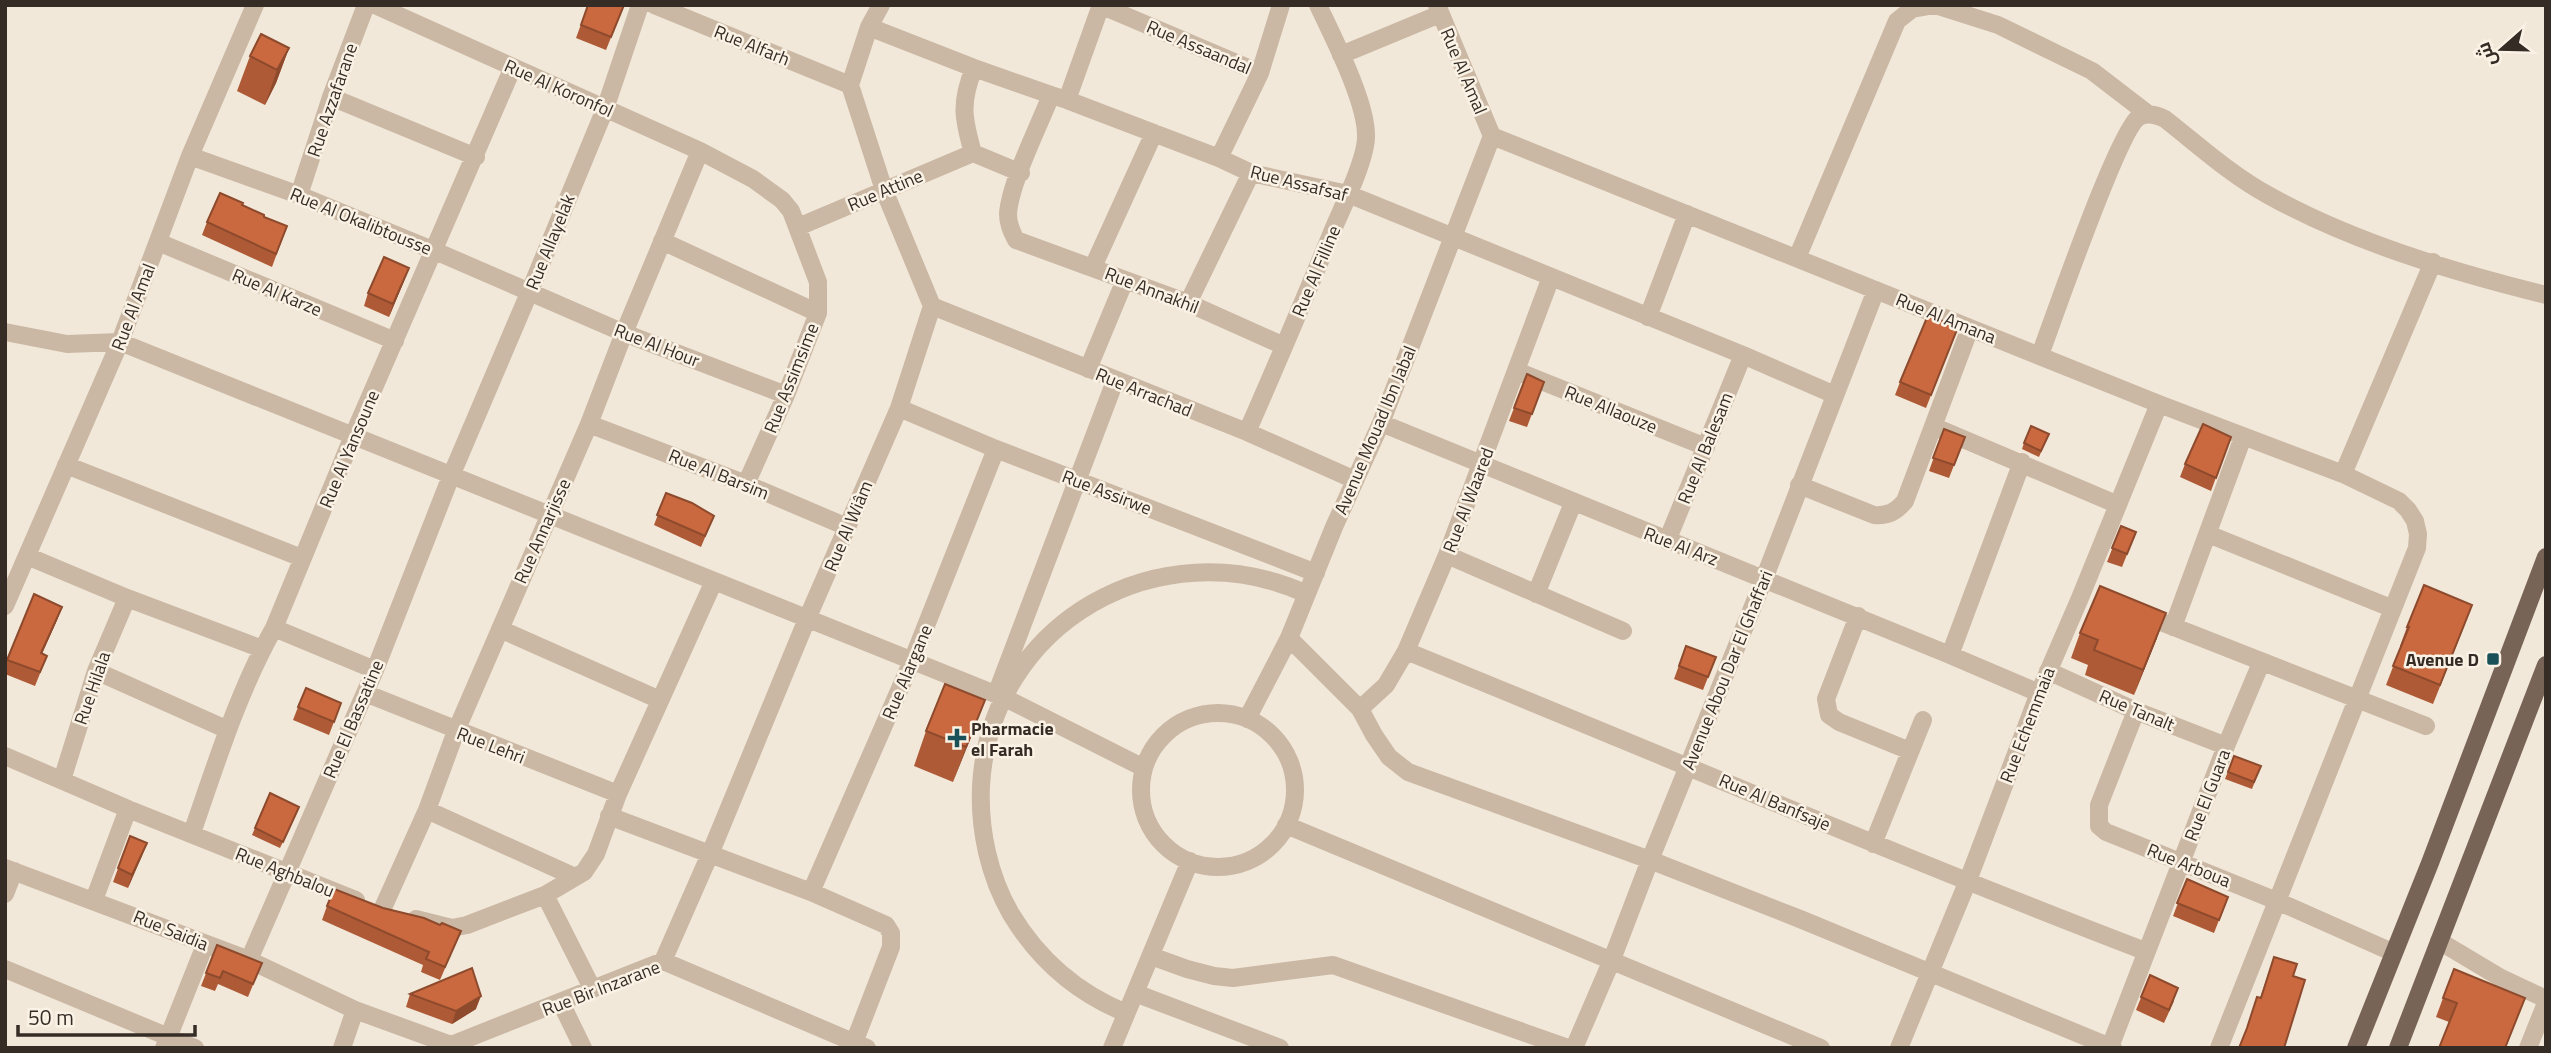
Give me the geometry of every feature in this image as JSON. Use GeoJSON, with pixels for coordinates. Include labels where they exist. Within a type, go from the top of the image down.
{"type":"FeatureCollection","features":[{"type":"Feature","properties":{"kind":"main road"},"geometry":{"type":"LineString","coordinates":[[2356,1048],[2392,952],[2430,863],[2546,557]]}},
{"type":"Feature","properties":{"kind":"main road"},"geometry":{"type":"LineString","coordinates":[[2398,1048],[2546,665]]}},
{"type":"Feature","properties":{"kind":"street","name":"Rue Al Amal"},"geometry":{"type":"LineString","coordinates":[[5,606],[120,342],[190,156],[255,5]]}},
{"type":"Feature","properties":{"kind":"street","name":"Rue Azzafarane"},"geometry":{"type":"LineString","coordinates":[[299,195],[331,97],[366,5]]}},
{"type":"Feature","properties":{"kind":"street","name":"Rue Al Koronfol"},"geometry":{"type":"LineString","coordinates":[[374,5],[700,151],[741,174]]}},
{"type":"Feature","properties":{"kind":"street","name":"Rue Allayelak"},"geometry":{"type":"LineString","coordinates":[[451,476],[605,109],[640,5]]}},
{"type":"Feature","properties":{"kind":"street","name":"Rue Alfarh"},"geometry":{"type":"LineString","coordinates":[[654,5],[850,85]]}},
{"type":"Feature","properties":{"kind":"street"},"geometry":{"type":"LineString","coordinates":[[881,5],[869,27],[850,85],[884,190],[932,306]]}},
{"type":"Feature","properties":{"kind":"street"},"geometry":{"type":"LineString","coordinates":[[974,68],[963,103],[963,115],[973,153],[1021,173],[1101,5]]}},
{"type":"Feature","properties":{"kind":"street","name":"Rue Assaandal"},"geometry":{"type":"LineString","coordinates":[[1101,5],[1260,73]]}},
{"type":"Feature","properties":{"kind":"street"},"geometry":{"type":"LineString","coordinates":[[1219,158],[1260,73],[1281,5]]}},
{"type":"Feature","properties":{"kind":"street","name":"Rue Al Filline"},"geometry":{"type":"LineString","coordinates":[[1247,432],[1348,194],[1366,143],[1361,107],[1318,5]]}},
{"type":"Feature","properties":{"kind":"street"},"geometry":{"type":"LineString","coordinates":[[1797,258],[1897,21],[1912,9],[1935,5],[1997,24],[2092,71],[2148,114],[2165,119],[2267,195],[2344,231],[2433,262],[2546,295]]}},
{"type":"Feature","properties":{"kind":"street","name":"Rue Al Amal"},"geometry":{"type":"LineString","coordinates":[[1438,10],[1492,136]]}},
{"type":"Feature","properties":{"kind":"street"},"geometry":{"type":"LineString","coordinates":[[1341,55],[1438,10]]}},
{"type":"Feature","properties":{"kind":"street","name":"Rue Assafsaf"},"geometry":{"type":"LineString","coordinates":[[869,27],[1154,133],[1251,173],[1348,194],[1452,237]]}},
{"type":"Feature","properties":{"kind":"street","name":"Rue Al Yansoune"},"geometry":{"type":"LineString","coordinates":[[192,833],[228,730],[513,67]]}},
{"type":"Feature","properties":{"kind":"street"},"geometry":{"type":"LineString","coordinates":[[331,97],[476,158]]}},
{"type":"Feature","properties":{"kind":"street"},"geometry":{"type":"LineString","coordinates":[[2040,355],[2117,154],[2133,122],[2148,114]]}},
{"type":"Feature","properties":{"kind":"street"},"geometry":{"type":"LineString","coordinates":[[1093,267],[1154,133]]}},
{"type":"Feature","properties":{"kind":"street","name":"Rue Al Amana"},"geometry":{"type":"LineString","coordinates":[[1492,136],[2159,404],[2343,474],[2399,501],[2415,521],[2418,534],[2417,548],[2392,608]]}},
{"type":"Feature","properties":{"kind":"street","name":"Avenue Mouad Ibn Jabal"},"geometry":{"type":"LineString","coordinates":[[1247,719],[1289,638],[1381,423],[1492,136]]}},
{"type":"Feature","properties":{"kind":"street","name":"Rue Annarjisse"},"geometry":{"type":"LineString","coordinates":[[382,911],[427,810],[456,731],[589,424],[624,332],[700,151]]}},
{"type":"Feature","properties":{"kind":"street","name":"Rue Attine"},"geometry":{"type":"LineString","coordinates":[[798,227],[973,153]]}},
{"type":"Feature","properties":{"kind":"street","name":"Rue Al Okalibtousse"},"geometry":{"type":"LineString","coordinates":[[190,156],[299,195],[529,293]]}},
{"type":"Feature","properties":{"kind":"street","name":"Rue Annakhil"},"geometry":{"type":"LineString","coordinates":[[1021,173],[1008,216],[1016,240],[1188,303],[1284,346]]}},
{"type":"Feature","properties":{"kind":"street"},"geometry":{"type":"LineString","coordinates":[[1188,303],[1251,173]]}},
{"type":"Feature","properties":{"kind":"street","name":"Rue Assimsime"},"geometry":{"type":"LineString","coordinates":[[741,174],[753,179],[782,200],[791,211],[818,282],[818,313],[786,395],[746,484]]}},
{"type":"Feature","properties":{"kind":"street"},"geometry":{"type":"LineString","coordinates":[[1648,317],[1687,214]]}},
{"type":"Feature","properties":{"kind":"street"},"geometry":{"type":"LineString","coordinates":[[1452,237],[1835,395]]}},
{"type":"Feature","properties":{"kind":"street","name":"Rue Al Karze"},"geometry":{"type":"LineString","coordinates":[[158,242],[396,341]]}},
{"type":"Feature","properties":{"kind":"street"},"geometry":{"type":"LineString","coordinates":[[662,242],[818,313]]}},
{"type":"Feature","properties":{"kind":"street"},"geometry":{"type":"LineString","coordinates":[[2343,474],[2433,262]]}},
{"type":"Feature","properties":{"kind":"street","name":"Rue Al Waared"},"geometry":{"type":"LineString","coordinates":[[1360,709],[1386,685],[1406,650],[1447,555],[1551,277]]}},
{"type":"Feature","properties":{"kind":"street"},"geometry":{"type":"LineString","coordinates":[[1088,369],[1125,279]]}},
{"type":"Feature","properties":{"kind":"street","name":"Avenue Abou Dar El Ghaffari"},"geometry":{"type":"LineString","coordinates":[[1574,1048],[1764,579],[1876,290]]}},
{"type":"Feature","properties":{"kind":"street","name":"Rue Al Hour"},"geometry":{"type":"LineString","coordinates":[[529,293],[786,395]]}},
{"type":"Feature","properties":{"kind":"street","name":"Rue Arrachad"},"geometry":{"type":"LineString","coordinates":[[932,306],[1247,432],[1355,480]]}},
{"type":"Feature","properties":{"kind":"street","name":"Rue Al Wiâm"},"geometry":{"type":"LineString","coordinates":[[663,961],[899,408],[932,306]]}},
{"type":"Feature","properties":{"kind":"street"},"geometry":{"type":"LineString","coordinates":[[1799,485],[1874,515],[1892,513],[1905,501],[1970,328]]}},
{"type":"Feature","properties":{"kind":"street"},"geometry":{"type":"LineString","coordinates":[[5,332],[67,344],[120,342],[1000,696],[1144,768]]}},
{"type":"Feature","properties":{"kind":"street","name":"Rue Al Balesam"},"geometry":{"type":"LineString","coordinates":[[1667,541],[1743,355]]}},
{"type":"Feature","properties":{"kind":"street","name":"Rue Allaouze"},"geometry":{"type":"LineString","coordinates":[[1516,370],[1706,447]]}},
{"type":"Feature","properties":{"kind":"street"},"geometry":{"type":"LineString","coordinates":[[1115,381],[1000,696],[985,753],[981,796],[986,847],[996,882],[1016,921],[1042,956],[1063,976],[1087,993],[1126,1013]]}},
{"type":"Feature","properties":{"kind":"street","name":"Rue Echemmaia"},"geometry":{"type":"LineString","coordinates":[[1899,1048],[1967,883],[2039,692],[2089,594],[2116,504],[2159,404]]}},
{"type":"Feature","properties":{"kind":"street","name":"Rue Assirwe"},"geometry":{"type":"LineString","coordinates":[[899,408],[996,449],[1316,573]]}},
{"type":"Feature","properties":{"kind":"street","name":"Rue Al Arz"},"geometry":{"type":"LineString","coordinates":[[1381,423],[1667,541],[1858,615],[2039,692]]}},
{"type":"Feature","properties":{"kind":"street","name":"Rue Al Barsim"},"geometry":{"type":"LineString","coordinates":[[589,424],[746,484],[847,527]]}},
{"type":"Feature","properties":{"kind":"street"},"geometry":{"type":"LineString","coordinates":[[1933,426],[2116,504]]}},
{"type":"Feature","properties":{"kind":"street"},"geometry":{"type":"LineString","coordinates":[[2173,627],[2243,437]]}},
{"type":"Feature","properties":{"kind":"street","name":"Rue Alargane"},"geometry":{"type":"LineString","coordinates":[[811,892],[912,662],[996,449]]}},
{"type":"Feature","properties":{"kind":"street"},"geometry":{"type":"LineString","coordinates":[[1950,655],[2022,462]]}},
{"type":"Feature","properties":{"kind":"street"},"geometry":{"type":"LineString","coordinates":[[66,465],[302,558]]}},
{"type":"Feature","properties":{"kind":"street","name":"Rue El Bassatine"},"geometry":{"type":"LineString","coordinates":[[249,960],[365,693],[451,476]]}},
{"type":"Feature","properties":{"kind":"street"},"geometry":{"type":"LineString","coordinates":[[1536,594],[1573,503]]}},
{"type":"Feature","properties":{"kind":"street"},"geometry":{"type":"LineString","coordinates":[[2208,534],[2392,608],[2219,1048]]}},
{"type":"Feature","properties":{"kind":"street"},"geometry":{"type":"LineString","coordinates":[[1447,555],[1623,631]]}},
{"type":"Feature","properties":{"kind":"street"},"geometry":{"type":"LineString","coordinates":[[27,556],[127,598],[262,649]]}},
{"type":"Feature","properties":{"kind":"street"},"geometry":{"type":"LineString","coordinates":[[1000,696],[1029,658],[1061,625],[1099,599],[1142,581],[1179,573],[1218,571],[1264,578],[1307,594]]}},
{"type":"Feature","properties":{"kind":"street","name":"Rue Aghbalou"},"geometry":{"type":"LineString","coordinates":[[5,755],[128,809],[382,911],[452,928],[479,921],[545,895],[584,872],[593,861],[618,794],[714,581]]}},
{"type":"Feature","properties":{"kind":"street","name":"Rue Hilala"},"geometry":{"type":"LineString","coordinates":[[62,780],[96,671],[127,598]]}},
{"type":"Feature","properties":{"kind":"street"},"geometry":{"type":"LineString","coordinates":[[2121,607],[2426,726]]}},
{"type":"Feature","properties":{"kind":"street"},"geometry":{"type":"LineString","coordinates":[[1858,615],[1826,699],[1829,715],[1839,722],[1910,751]]}},
{"type":"Feature","properties":{"kind":"street"},"geometry":{"type":"LineString","coordinates":[[274,628],[374,670]]}},
{"type":"Feature","properties":{"kind":"street"},"geometry":{"type":"LineString","coordinates":[[500,629],[660,700]]}},
{"type":"Feature","properties":{"kind":"street"},"geometry":{"type":"LineString","coordinates":[[1289,638],[1360,709],[1389,757],[1408,772],[1650,860],[2111,1047]]}},
{"type":"Feature","properties":{"kind":"street","name":"Rue Al Banfsaje"},"geometry":{"type":"LineString","coordinates":[[1406,650],[1967,883],[2145,951]]}},
{"type":"Feature","properties":{"kind":"street","name":"Rue El Guara"},"geometry":{"type":"LineString","coordinates":[[2111,1047],[2145,951],[2261,663]]}},
{"type":"Feature","properties":{"kind":"street"},"geometry":{"type":"LineString","coordinates":[[96,671],[228,730]]}},
{"type":"Feature","properties":{"kind":"street","name":"Rue Tanalt"},"geometry":{"type":"LineString","coordinates":[[2048,671],[2226,746]]}},
{"type":"Feature","properties":{"kind":"street","name":"Rue Lehri"},"geometry":{"type":"LineString","coordinates":[[365,693],[618,794]]}},
{"type":"Feature","properties":{"kind":"street","name":"Rue Arboua"},"geometry":{"type":"LineString","coordinates":[[2136,710],[2099,805],[2099,826],[2106,832],[2277,901],[2392,952]]}},
{"type":"Feature","properties":{"kind":"street"},"geometry":{"type":"LineString","coordinates":[[1216,713],[1247,719],[1273,736],[1290,763],[1294,795],[1293,807],[1286,825],[1271,845],[1245,862],[1214,867],[1190,861],[1164,844],[1149,824],[1141,793],[1144,768],[1160,740],[1185,720],[1216,713]]}},
{"type":"Feature","properties":{"kind":"street"},"geometry":{"type":"LineString","coordinates":[[1873,844],[1923,720]]}},
{"type":"Feature","properties":{"kind":"street"},"geometry":{"type":"LineString","coordinates":[[94,900],[128,809]]}},
{"type":"Feature","properties":{"kind":"street"},"geometry":{"type":"LineString","coordinates":[[427,810],[575,877]]}},
{"type":"Feature","properties":{"kind":"street"},"geometry":{"type":"LineString","coordinates":[[609,816],[811,892],[886,925],[891,933],[891,947],[858,1046]]}},
{"type":"Feature","properties":{"kind":"street"},"geometry":{"type":"LineString","coordinates":[[1286,825],[1821,1048]]}},
{"type":"Feature","properties":{"kind":"street"},"geometry":{"type":"LineString","coordinates":[[1112,1048],[1190,861]]}},
{"type":"Feature","properties":{"kind":"street"},"geometry":{"type":"LineString","coordinates":[[5,894],[10,870]]}},
{"type":"Feature","properties":{"kind":"street","name":"Rue Saidia"},"geometry":{"type":"LineString","coordinates":[[10,870],[249,960],[355,1010],[451,1046]]}},
{"type":"Feature","properties":{"kind":"street"},"geometry":{"type":"LineString","coordinates":[[545,895],[592,988]]}},
{"type":"Feature","properties":{"kind":"street"},"geometry":{"type":"LineString","coordinates":[[2439,941],[2546,1001],[2528,1048]]}},
{"type":"Feature","properties":{"kind":"street"},"geometry":{"type":"LineString","coordinates":[[166,1042],[205,945]]}},
{"type":"Feature","properties":{"kind":"street"},"geometry":{"type":"LineString","coordinates":[[1151,956],[1213,976],[1233,978],[1333,965],[1568,1048]]}},
{"type":"Feature","properties":{"kind":"street","name":"Rue Bir Inzarane"},"geometry":{"type":"LineString","coordinates":[[451,1046],[663,961],[858,1046]]}},
{"type":"Feature","properties":{"kind":"street"},"geometry":{"type":"LineString","coordinates":[[5,969],[166,1042],[195,1048]]}},
{"type":"Feature","properties":{"kind":"street"},"geometry":{"type":"LineString","coordinates":[[1135,993],[1247,1042],[1280,1048]]}},
{"type":"Feature","properties":{"kind":"street"},"geometry":{"type":"LineString","coordinates":[[561,1003],[583,1048]]}},
{"type":"Feature","properties":{"kind":"street"},"geometry":{"type":"LineString","coordinates":[[342,1048],[355,1010]]}},
{"type":"Feature","properties":{"kind":"building"},"geometry":{"type":"Polygon","coordinates":[[[588,5],[624,5],[611,37],[581,25],[588,5]]]}},
{"type":"Feature","properties":{"kind":"building"},"geometry":{"type":"Polygon","coordinates":[[[261,34],[289,48],[277,70],[250,56],[261,34]]]}},
{"type":"Feature","properties":{"kind":"building"},"geometry":{"type":"Polygon","coordinates":[[[220,193],[287,226],[276,254],[207,222],[220,193]]]}},
{"type":"Feature","properties":{"kind":"building"},"geometry":{"type":"Polygon","coordinates":[[[384,257],[409,268],[393,304],[368,293],[384,257]]]}},
{"type":"Feature","properties":{"kind":"building"},"geometry":{"type":"Polygon","coordinates":[[[1928,315],[1958,327],[1931,395],[1900,382],[1928,315]]]}},
{"type":"Feature","properties":{"kind":"building"},"geometry":{"type":"Polygon","coordinates":[[[1527,374],[1544,382],[1532,414],[1514,408],[1527,374]]]}},
{"type":"Feature","properties":{"kind":"building"},"geometry":{"type":"Polygon","coordinates":[[[2203,424],[2231,437],[2216,478],[2185,464],[2203,424]]]}},
{"type":"Feature","properties":{"kind":"building"},"geometry":{"type":"Polygon","coordinates":[[[2031,426],[2049,434],[2041,451],[2024,443],[2031,426]]]}},
{"type":"Feature","properties":{"kind":"building"},"geometry":{"type":"Polygon","coordinates":[[[1944,429],[1965,437],[1954,465],[1933,458],[1944,429]]]}},
{"type":"Feature","properties":{"kind":"building"},"geometry":{"type":"Polygon","coordinates":[[[666,493],[692,503],[714,516],[705,536],[657,515],[666,493]]]}},
{"type":"Feature","properties":{"kind":"building"},"geometry":{"type":"Polygon","coordinates":[[[2121,526],[2136,532],[2127,554],[2112,548],[2121,526]]]}},
{"type":"Feature","properties":{"kind":"building"},"geometry":{"type":"Polygon","coordinates":[[[2424,585],[2472,605],[2440,685],[2393,666],[2424,585]]]}},
{"type":"Feature","properties":{"kind":"building"},"geometry":{"type":"Polygon","coordinates":[[[2100,586],[2166,613],[2143,670],[2094,650],[2098,640],[2080,633],[2100,586]]]}},
{"type":"Feature","properties":{"kind":"building"},"geometry":{"type":"Polygon","coordinates":[[[34,594],[62,607],[41,653],[47,656],[40,672],[7,660],[34,594]]]}},
{"type":"Feature","properties":{"kind":"building"},"geometry":{"type":"Polygon","coordinates":[[[1686,646],[1716,657],[1708,677],[1679,666],[1686,646]]]}},
{"type":"Feature","properties":{"kind":"building"},"geometry":{"type":"Polygon","coordinates":[[[945,684],[985,700],[966,747],[926,731],[945,684]]]}},
{"type":"Feature","properties":{"kind":"building"},"geometry":{"type":"Polygon","coordinates":[[[306,688],[341,703],[334,722],[298,707],[306,688]]]}},
{"type":"Feature","properties":{"kind":"building"},"geometry":{"type":"Polygon","coordinates":[[[2234,756],[2261,766],[2254,782],[2228,772],[2234,756]]]}},
{"type":"Feature","properties":{"kind":"building"},"geometry":{"type":"Polygon","coordinates":[[[270,793],[299,807],[283,842],[255,828],[270,793]]]}},
{"type":"Feature","properties":{"kind":"building"},"geometry":{"type":"Polygon","coordinates":[[[130,836],[147,843],[132,875],[118,868],[130,836]]]}},
{"type":"Feature","properties":{"kind":"building"},"geometry":{"type":"Polygon","coordinates":[[[2187,879],[2228,897],[2219,920],[2177,903],[2187,879]]]}},
{"type":"Feature","properties":{"kind":"building"},"geometry":{"type":"Polygon","coordinates":[[[334,889],[383,908],[424,918],[440,925],[442,923],[461,931],[445,967],[426,959],[429,952],[327,906],[334,889]]]}},
{"type":"Feature","properties":{"kind":"building"},"geometry":{"type":"Polygon","coordinates":[[[217,945],[262,963],[253,984],[223,971],[220,978],[206,973],[217,945]]]}},
{"type":"Feature","properties":{"kind":"building"},"geometry":{"type":"Polygon","coordinates":[[[2274,957],[2297,964],[2293,976],[2305,980],[2284,1048],[2239,1048],[2257,997],[2261,998],[2274,957]]]}},
{"type":"Feature","properties":{"kind":"building"},"geometry":{"type":"Polygon","coordinates":[[[472,968],[481,996],[456,1011],[410,994],[472,968]]]}},
{"type":"Feature","properties":{"kind":"building"},"geometry":{"type":"Polygon","coordinates":[[[2454,969],[2525,998],[2505,1048],[2439,1048],[2457,1003],[2443,998],[2454,969]]]}},
{"type":"Feature","properties":{"kind":"building"},"geometry":{"type":"Polygon","coordinates":[[[2150,975],[2178,988],[2169,1010],[2141,997],[2150,975]]]}},
{"type":"Feature","properties":{"kind":"place","name":"Avenue D"},"geometry":{"type":"Point","coordinates":[2493,659]}},
{"type":"Feature","properties":{"kind":"place","name":"Pharmacie el Farah"},"geometry":{"type":"Point","coordinates":[957,738]}}]}
